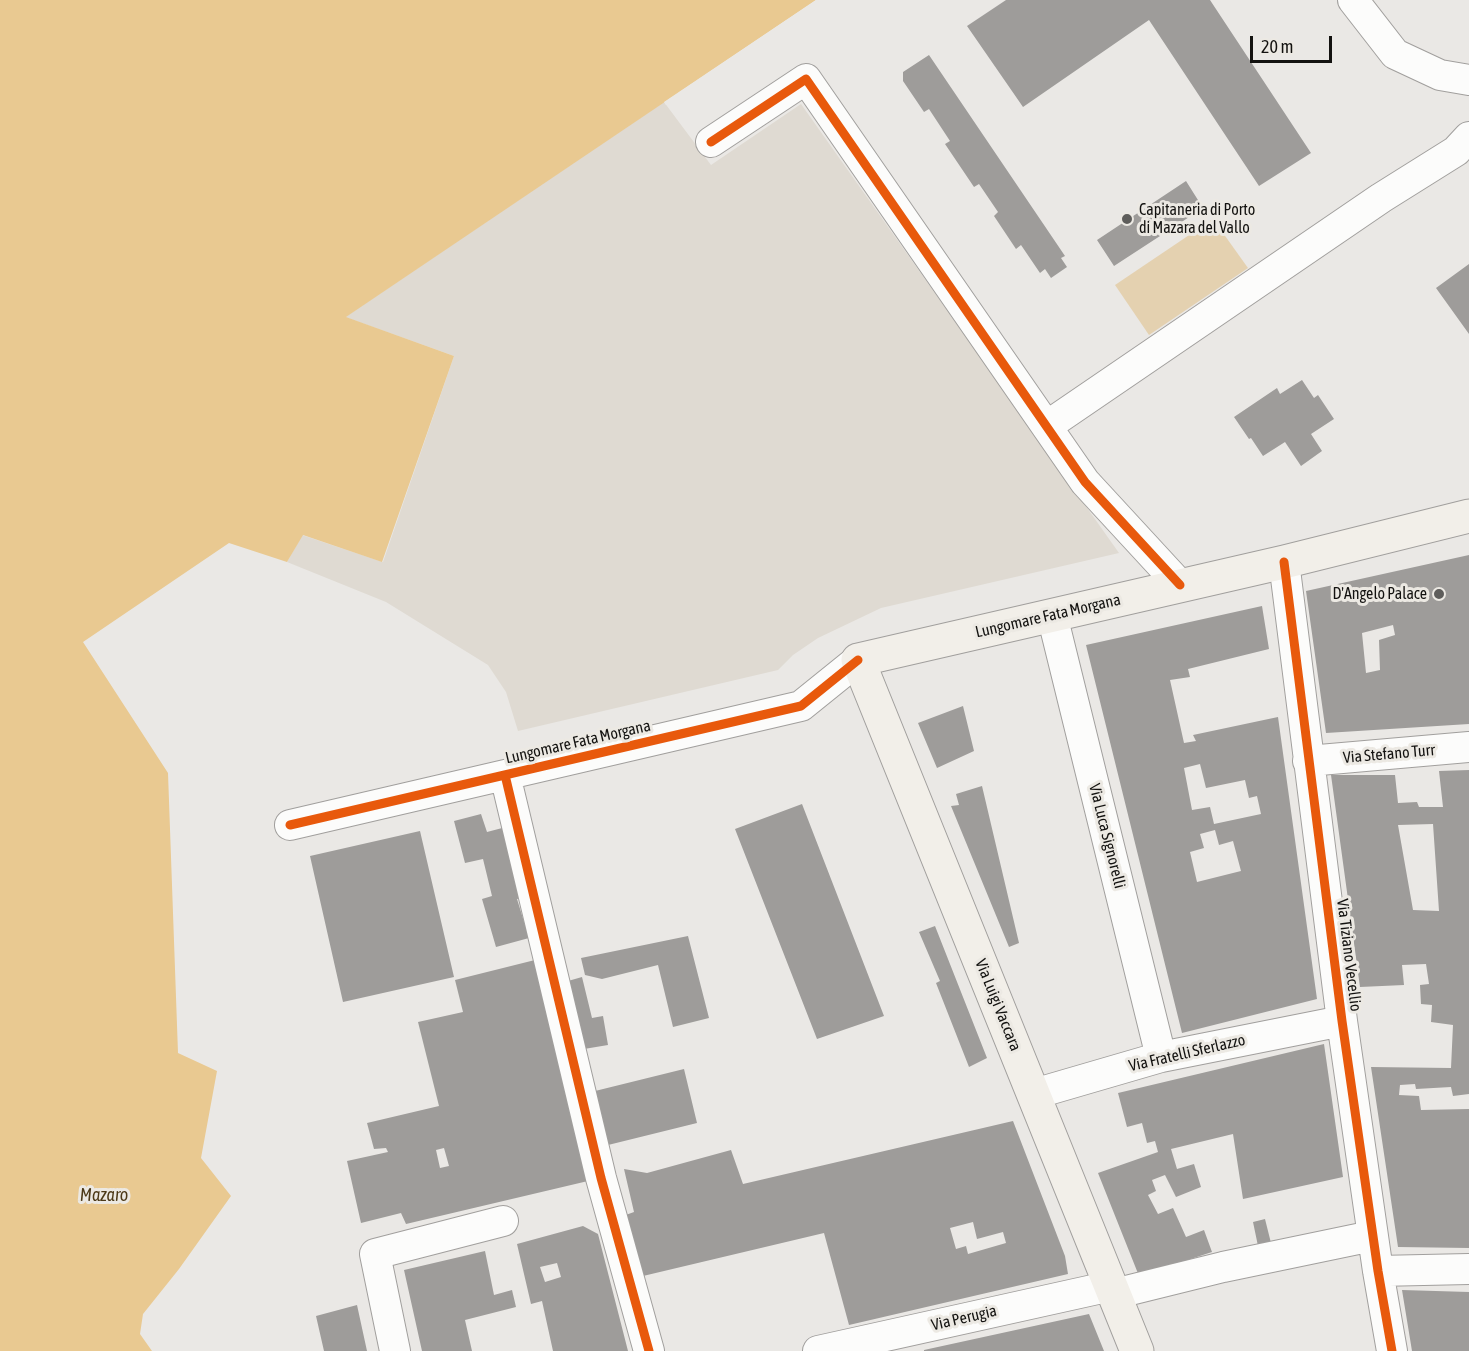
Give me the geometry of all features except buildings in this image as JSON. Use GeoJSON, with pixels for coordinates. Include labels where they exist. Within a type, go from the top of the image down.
{"type":"FeatureCollection","features":[{"type":"Feature","properties":{"kind":"main road","name":"Lungomare Fata Morgana"},"geometry":{"type":"LineString","coordinates":[[858,660],[1284,562],[1469,516]]}},
{"type":"Feature","properties":{"kind":"main road","name":"Via Luigi Vaccara"},"geometry":{"type":"LineString","coordinates":[[858,660],[1137,1351]]}},
{"type":"Feature","properties":{"kind":"street"},"geometry":{"type":"LineString","coordinates":[[1353,0],[1395,54],[1440,75],[1469,80]]}},
{"type":"Feature","properties":{"kind":"street"},"geometry":{"type":"LineString","coordinates":[[711,142],[806,79],[1085,482],[1180,585]]}},
{"type":"Feature","properties":{"kind":"street"},"geometry":{"type":"LineString","coordinates":[[1047,426],[1381,198],[1456,151],[1469,137]]}},
{"type":"Feature","properties":{"kind":"street","name":"Via Tiziano Vecellio"},"geometry":{"type":"LineString","coordinates":[[1284,562],[1342,1021],[1372,1236],[1392,1351]]}},
{"type":"Feature","properties":{"kind":"street","name":"Via Luca Signorelli"},"geometry":{"type":"LineString","coordinates":[[1052,615],[1161,1056]]}},
{"type":"Feature","properties":{"kind":"street","name":"Lungomare Fata Morgana"},"geometry":{"type":"LineString","coordinates":[[290,825],[801,706],[858,660]]}},
{"type":"Feature","properties":{"kind":"street","name":"Via Stefano Turr"},"geometry":{"type":"LineString","coordinates":[[1308,761],[1469,747]]}},
{"type":"Feature","properties":{"kind":"street"},"geometry":{"type":"LineString","coordinates":[[505,775],[601,1178],[649,1351]]}},
{"type":"Feature","properties":{"kind":"street","name":"Via Fratelli Sferlazzo"},"geometry":{"type":"LineString","coordinates":[[1034,1094],[1161,1056],[1342,1021]]}},
{"type":"Feature","properties":{"kind":"street"},"geometry":{"type":"LineString","coordinates":[[395,1351],[375,1254],[503,1221]]}},
{"type":"Feature","properties":{"kind":"street","name":"Via Perugia"},"geometry":{"type":"LineString","coordinates":[[818,1351],[1372,1236]]}},
{"type":"Feature","properties":{"kind":"street"},"geometry":{"type":"LineString","coordinates":[[1378,1271],[1469,1269]]}},
{"type":"Feature","properties":{"kind":"shaded area"},"geometry":{"type":"Polygon","coordinates":[[[664,102],[711,165],[801,104],[1119,553],[881,608],[818,638],[793,655],[778,670],[518,731],[506,692],[488,665],[386,602],[287,562],[302,535],[383,562],[454,356],[345,317],[664,102]]]}},
{"type":"Feature","properties":{"kind":"shaded area"},"geometry":{"type":"Polygon","coordinates":[[[1213,219],[1248,268],[1149,335],[1115,285],[1213,219]]]}},
{"type":"Feature","properties":{"kind":"water","name":"Mazaro"},"geometry":{"type":"Polygon","coordinates":[[[0,0],[816,0],[346,317],[454,356],[382,562],[303,535],[287,562],[229,543],[83,642],[168,773],[178,1053],[217,1071],[201,1158],[231,1196],[179,1269],[143,1314],[140,1334],[152,1351],[0,1351],[0,0]]]}},
{"type":"Feature","properties":{"kind":"pier"},"geometry":{"type":"Polygon","coordinates":[[[819,0],[666,105],[664,102],[819,0]]]}},
{"type":"Feature","properties":{"kind":"cycle path"},"geometry":{"type":"LineString","coordinates":[[711,142],[806,79],[1085,482],[1180,585]]}},
{"type":"Feature","properties":{"kind":"cycle path"},"geometry":{"type":"LineString","coordinates":[[1284,562],[1342,1021],[1378,1271],[1392,1351]]}},
{"type":"Feature","properties":{"kind":"cycle path"},"geometry":{"type":"LineString","coordinates":[[290,825],[801,706],[858,660]]}},
{"type":"Feature","properties":{"kind":"cycle path"},"geometry":{"type":"LineString","coordinates":[[505,775],[601,1178],[649,1351]]}},
{"type":"Feature","properties":{"kind":"place","name":"Capitaneria di Porto di Mazara del Vallo"},"geometry":{"type":"Point","coordinates":[1127,219]}},
{"type":"Feature","properties":{"kind":"place","name":"D'Angelo Palace"},"geometry":{"type":"Point","coordinates":[1439,594]}}]}
